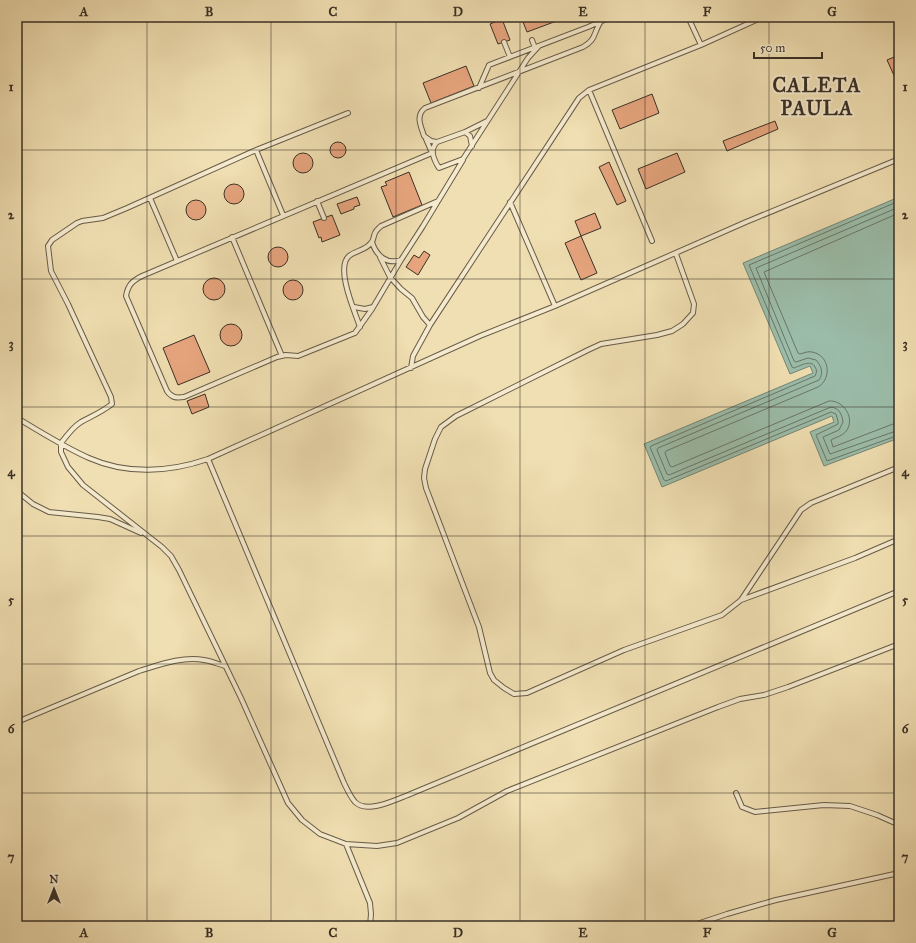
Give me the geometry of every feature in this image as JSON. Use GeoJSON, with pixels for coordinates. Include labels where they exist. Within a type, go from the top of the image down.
{"type":"FeatureCollection","features":[{"type":"Feature","properties":{"kind":"lane"},"geometry":{"type":"LineString","coordinates":[[479,88],[489,65],[611,17]]}},
{"type":"Feature","properties":{"kind":"lane"},"geometry":{"type":"LineString","coordinates":[[688,17],[701,45]]}},
{"type":"Feature","properties":{"kind":"lane"},"geometry":{"type":"LineString","coordinates":[[412,368],[414,356],[430,324],[579,98],[589,90],[701,45],[763,17]]}},
{"type":"Feature","properties":{"kind":"lane"},"geometry":{"type":"LineString","coordinates":[[464,159],[439,168],[435,162],[419,122],[422,111],[425,108],[518,73],[591,43],[597,27],[602,21]]}},
{"type":"Feature","properties":{"kind":"lane"},"geometry":{"type":"LineString","coordinates":[[532,40],[537,47]]}},
{"type":"Feature","properties":{"kind":"lane"},"geometry":{"type":"LineString","coordinates":[[504,42],[510,57]]}},
{"type":"Feature","properties":{"kind":"lane"},"geometry":{"type":"LineString","coordinates":[[432,152],[132,281],[129,285],[126,296],[167,391],[171,396],[176,398],[184,397],[277,357],[298,356],[355,333],[373,307],[487,121],[537,47]]}},
{"type":"Feature","properties":{"kind":"lane"},"geometry":{"type":"LineString","coordinates":[[589,90],[652,241]]}},
{"type":"Feature","properties":{"kind":"lane"},"geometry":{"type":"LineString","coordinates":[[348,113],[256,150],[103,218],[77,223],[52,240],[48,246],[51,271],[111,397],[112,404],[104,411],[81,422],[72,429],[61,443],[61,452],[68,467],[83,485],[162,547],[171,556],[226,666],[288,803],[302,820],[320,834],[346,844],[377,846],[397,843],[458,818],[507,791],[718,707],[740,699],[764,695],[788,687],[899,644]]}},
{"type":"Feature","properties":{"kind":"lane"},"geometry":{"type":"LineString","coordinates":[[432,152],[434,145],[437,142],[465,132],[487,121]]}},
{"type":"Feature","properties":{"kind":"lane"},"geometry":{"type":"LineString","coordinates":[[465,132],[470,136],[472,146]]}},
{"type":"Feature","properties":{"kind":"lane"},"geometry":{"type":"LineString","coordinates":[[426,139],[437,142]]}},
{"type":"Feature","properties":{"kind":"lane"},"geometry":{"type":"LineString","coordinates":[[256,150],[283,216]]}},
{"type":"Feature","properties":{"kind":"lane"},"geometry":{"type":"LineString","coordinates":[[17,418],[90,458],[112,466],[143,470],[165,470],[193,464],[208,459],[480,336],[555,306],[746,222],[899,159]]}},
{"type":"Feature","properties":{"kind":"lane"},"geometry":{"type":"LineString","coordinates":[[150,198],[177,261]]}},
{"type":"Feature","properties":{"kind":"lane"},"geometry":{"type":"LineString","coordinates":[[317,201],[324,218]]}},
{"type":"Feature","properties":{"kind":"lane"},"geometry":{"type":"LineString","coordinates":[[360,327],[346,284],[343,270],[344,264],[349,256],[370,246],[375,232],[381,226],[438,201]]}},
{"type":"Feature","properties":{"kind":"lane"},"geometry":{"type":"LineString","coordinates":[[510,202],[555,306]]}},
{"type":"Feature","properties":{"kind":"lane"},"geometry":{"type":"LineString","coordinates":[[232,237],[282,356]]}},
{"type":"Feature","properties":{"kind":"lane"},"geometry":{"type":"LineString","coordinates":[[372,242],[391,277],[401,289],[412,298],[423,317],[430,324]]}},
{"type":"Feature","properties":{"kind":"lane"},"geometry":{"type":"LineString","coordinates":[[676,254],[694,304],[693,313],[683,324],[672,331],[657,335],[601,344],[456,416],[441,427],[435,439],[425,468],[426,488],[479,627],[490,673],[494,680],[514,694],[527,693],[624,650],[722,615],[741,600],[801,510],[811,503],[899,467]]}},
{"type":"Feature","properties":{"kind":"lane"},"geometry":{"type":"LineString","coordinates":[[379,255],[391,261],[401,260]]}},
{"type":"Feature","properties":{"kind":"lane"},"geometry":{"type":"LineString","coordinates":[[354,307],[365,309],[373,307]]}},
{"type":"Feature","properties":{"kind":"lane"},"geometry":{"type":"LineString","coordinates":[[208,459],[344,783],[356,803],[362,806],[371,807],[396,800],[899,592]]}},
{"type":"Feature","properties":{"kind":"lane"},"geometry":{"type":"LineString","coordinates":[[17,491],[33,504],[49,512],[110,519],[147,535]]}},
{"type":"Feature","properties":{"kind":"lane"},"geometry":{"type":"LineString","coordinates":[[741,600],[855,558],[899,539]]}},
{"type":"Feature","properties":{"kind":"lane"},"geometry":{"type":"LineString","coordinates":[[17,722],[159,664],[185,659],[203,660],[226,666]]}},
{"type":"Feature","properties":{"kind":"lane"},"geometry":{"type":"LineString","coordinates":[[736,793],[742,807],[756,812],[824,805],[850,806],[895,823],[899,823]]}},
{"type":"Feature","properties":{"kind":"lane"},"geometry":{"type":"LineString","coordinates":[[346,844],[370,904],[370,926]]}},
{"type":"Feature","properties":{"kind":"lane"},"geometry":{"type":"LineString","coordinates":[[691,926],[776,900],[899,874]]}},
{"type":"Feature","properties":{"kind":"water"},"geometry":{"type":"Polygon","coordinates":[[[899,197],[899,438],[824,466],[810,432],[834,422],[832,416],[662,487],[644,444],[813,373],[810,366],[790,374],[743,263],[899,197]]]}},
{"type":"Feature","properties":{"kind":"building"},"geometry":{"type":"Polygon","coordinates":[[[537,17],[561,17],[562,19],[527,32],[523,22],[537,17]]]}},
{"type":"Feature","properties":{"kind":"building"},"geometry":{"type":"Polygon","coordinates":[[[502,19],[510,40],[498,44],[490,24],[502,19]]]}},
{"type":"Feature","properties":{"kind":"building"},"geometry":{"type":"Polygon","coordinates":[[[899,55],[899,81],[897,82],[887,60],[899,55]]]}},
{"type":"Feature","properties":{"kind":"building"},"geometry":{"type":"Polygon","coordinates":[[[466,66],[474,86],[431,103],[423,83],[466,66]]]}},
{"type":"Feature","properties":{"kind":"building"},"geometry":{"type":"Polygon","coordinates":[[[652,94],[659,113],[620,129],[612,110],[652,94]]]}},
{"type":"Feature","properties":{"kind":"building"},"geometry":{"type":"Polygon","coordinates":[[[775,121],[778,129],[727,151],[723,141],[775,121]]]}},
{"type":"Feature","properties":{"kind":"building"},"geometry":{"type":"Polygon","coordinates":[[[338,142],[344,144],[346,150],[344,156],[338,158],[332,156],[330,150],[332,144],[338,142]]]}},
{"type":"Feature","properties":{"kind":"building"},"geometry":{"type":"Polygon","coordinates":[[[299,153],[307,153],[313,159],[313,167],[307,173],[299,173],[293,167],[293,159],[299,153]]]}},
{"type":"Feature","properties":{"kind":"building"},"geometry":{"type":"Polygon","coordinates":[[[677,153],[685,172],[646,189],[638,169],[677,153]]]}},
{"type":"Feature","properties":{"kind":"building"},"geometry":{"type":"Polygon","coordinates":[[[609,162],[626,201],[617,205],[599,167],[609,162]]]}},
{"type":"Feature","properties":{"kind":"building"},"geometry":{"type":"Polygon","coordinates":[[[409,172],[422,205],[393,217],[381,187],[387,185],[385,182],[409,172]]]}},
{"type":"Feature","properties":{"kind":"building"},"geometry":{"type":"Polygon","coordinates":[[[230,184],[238,184],[244,190],[244,198],[238,204],[230,204],[224,198],[224,190],[230,184]]]}},
{"type":"Feature","properties":{"kind":"building"},"geometry":{"type":"Polygon","coordinates":[[[357,197],[360,205],[341,214],[337,204],[357,197]]]}},
{"type":"Feature","properties":{"kind":"building"},"geometry":{"type":"Polygon","coordinates":[[[192,200],[200,200],[206,206],[206,214],[200,220],[192,220],[186,214],[186,206],[192,200]]]}},
{"type":"Feature","properties":{"kind":"building"},"geometry":{"type":"Polygon","coordinates":[[[595,213],[601,228],[581,236],[575,221],[595,213]]]}},
{"type":"Feature","properties":{"kind":"building"},"geometry":{"type":"Polygon","coordinates":[[[332,215],[340,235],[322,242],[313,222],[332,215]]]}},
{"type":"Feature","properties":{"kind":"building"},"geometry":{"type":"Polygon","coordinates":[[[581,236],[597,273],[581,280],[565,243],[581,236]]]}},
{"type":"Feature","properties":{"kind":"building"},"geometry":{"type":"Polygon","coordinates":[[[278,247],[285,250],[288,257],[285,264],[278,267],[271,264],[268,257],[271,250],[278,247]]]}},
{"type":"Feature","properties":{"kind":"building"},"geometry":{"type":"Polygon","coordinates":[[[424,251],[430,255],[418,275],[406,267],[414,255],[419,258],[424,251]]]}},
{"type":"Feature","properties":{"kind":"building"},"geometry":{"type":"Polygon","coordinates":[[[214,278],[222,281],[225,289],[222,297],[214,300],[206,297],[203,289],[206,281],[214,278]]]}},
{"type":"Feature","properties":{"kind":"building"},"geometry":{"type":"Polygon","coordinates":[[[293,280],[300,283],[303,290],[300,297],[293,300],[286,297],[283,290],[286,283],[293,280]]]}},
{"type":"Feature","properties":{"kind":"building"},"geometry":{"type":"Polygon","coordinates":[[[231,324],[239,327],[242,335],[239,343],[231,346],[223,343],[220,335],[223,327],[231,324]]]}},
{"type":"Feature","properties":{"kind":"building"},"geometry":{"type":"Polygon","coordinates":[[[194,335],[210,372],[178,385],[163,348],[194,335]]]}},
{"type":"Feature","properties":{"kind":"building"},"geometry":{"type":"Polygon","coordinates":[[[205,394],[209,407],[192,414],[187,401],[205,394]]]}},
{"type":"Feature","properties":{"kind":"district","name":"CALETA PAULA"},"geometry":{"type":"Point","coordinates":[817,96]}}]}
